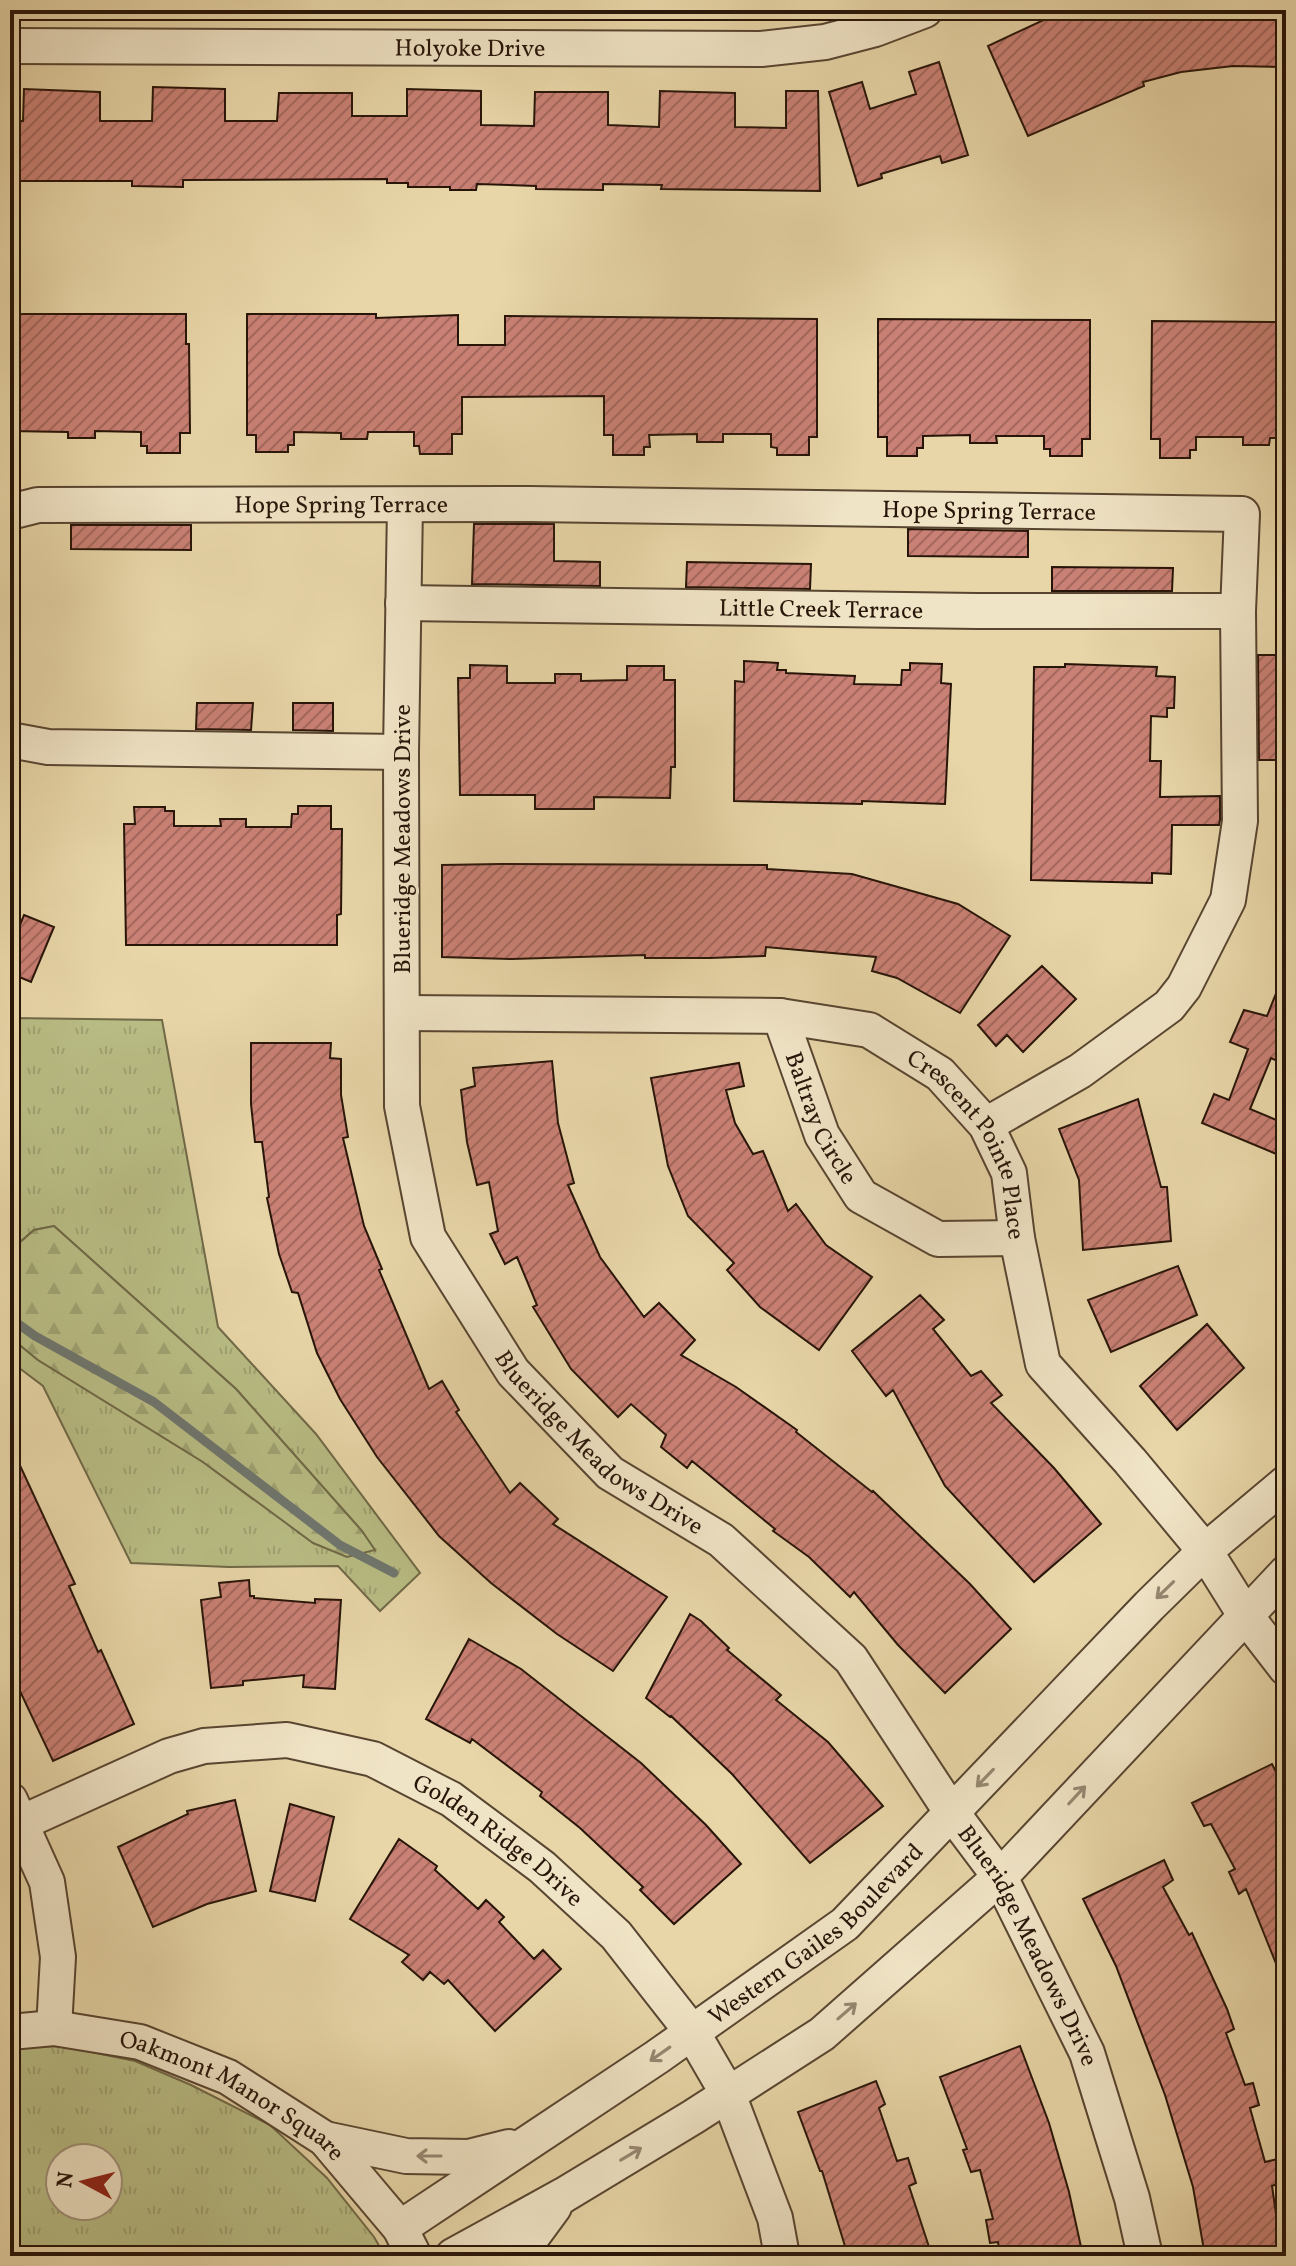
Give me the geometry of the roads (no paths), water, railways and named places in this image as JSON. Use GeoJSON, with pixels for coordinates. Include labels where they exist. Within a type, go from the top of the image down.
{"type":"FeatureCollection","features":[{"type":"Feature","properties":{"kind":"street","name":"Holyoke Drive"},"geometry":{"type":"LineString","coordinates":[[10,46],[761,49],[825,42],[875,29],[925,10]]}},
{"type":"Feature","properties":{"kind":"street","name":"Hope Spring Terrace"},"geometry":{"type":"LineString","coordinates":[[10,512],[38,505],[530,504],[1242,514],[1238,611],[1240,821],[1228,900],[1184,987],[1169,1006],[1080,1071],[986,1125]]}},
{"type":"Feature","properties":{"kind":"street","name":"Blueridge Meadows Drive"},"geometry":{"type":"LineString","coordinates":[[405,505],[401,752],[402,1106],[428,1237],[513,1372],[610,1473],[721,1540],[851,1659],[952,1813],[1000,1877],[1087,2053],[1132,2198],[1145,2256]]}},
{"type":"Feature","properties":{"kind":"street","name":"Little Creek Terrace"},"geometry":{"type":"LineString","coordinates":[[403,603],[977,611],[1238,611]]}},
{"type":"Feature","properties":{"kind":"street"},"geometry":{"type":"LineString","coordinates":[[10,740],[48,747],[401,752]]}},
{"type":"Feature","properties":{"kind":"street","name":"Crescent Pointe Place"},"geometry":{"type":"LineString","coordinates":[[402,1013],[780,1016],[869,1030],[940,1074],[986,1125],[1009,1173],[1017,1238],[1043,1364],[1205,1551],[1245,1615],[1286,1668]]}},
{"type":"Feature","properties":{"kind":"street","name":"Baltray Circle"},"geometry":{"type":"LineString","coordinates":[[780,1016],[822,1135],[861,1196],[938,1239],[1017,1238]]}},
{"type":"Feature","properties":{"kind":"street","name":"Western Gailes Boulevard"},"geometry":{"type":"LineString","coordinates":[[407,2243],[533,2141],[845,1924],[1149,1606],[1205,1551],[1286,1483]]}},
{"type":"Feature","properties":{"kind":"street"},"geometry":{"type":"LineString","coordinates":[[453,2256],[564,2195],[822,2034],[1000,1877],[1286,1573]]}},
{"type":"Feature","properties":{"kind":"street","name":"Golden Ridge Drive"},"geometry":{"type":"LineString","coordinates":[[15,1811],[204,1746],[287,1740],[373,1759],[451,1799],[542,1867],[616,1935],[692,2032],[728,2094],[775,2218],[782,2256]]}},
{"type":"Feature","properties":{"kind":"street"},"geometry":{"type":"LineString","coordinates":[[15,1811],[47,1882],[58,1957],[54,2028]]}},
{"type":"Feature","properties":{"kind":"street","name":"Oakmont Manor Square"},"geometry":{"type":"LineString","coordinates":[[10,2032],[54,2028],[140,2042],[228,2077],[325,2139],[407,2243]]}},
{"type":"Feature","properties":{"kind":"street"},"geometry":{"type":"LineString","coordinates":[[325,2139],[406,2156],[469,2157],[533,2141]]}},
{"type":"Feature","properties":{"kind":"street"},"geometry":{"type":"LineString","coordinates":[[518,2256],[564,2195]]}},
{"type":"Feature","properties":{"kind":"waterway"},"geometry":{"type":"LineString","coordinates":[[10,1318],[35,1336],[154,1402],[340,1545],[394,1573]]}}]}
